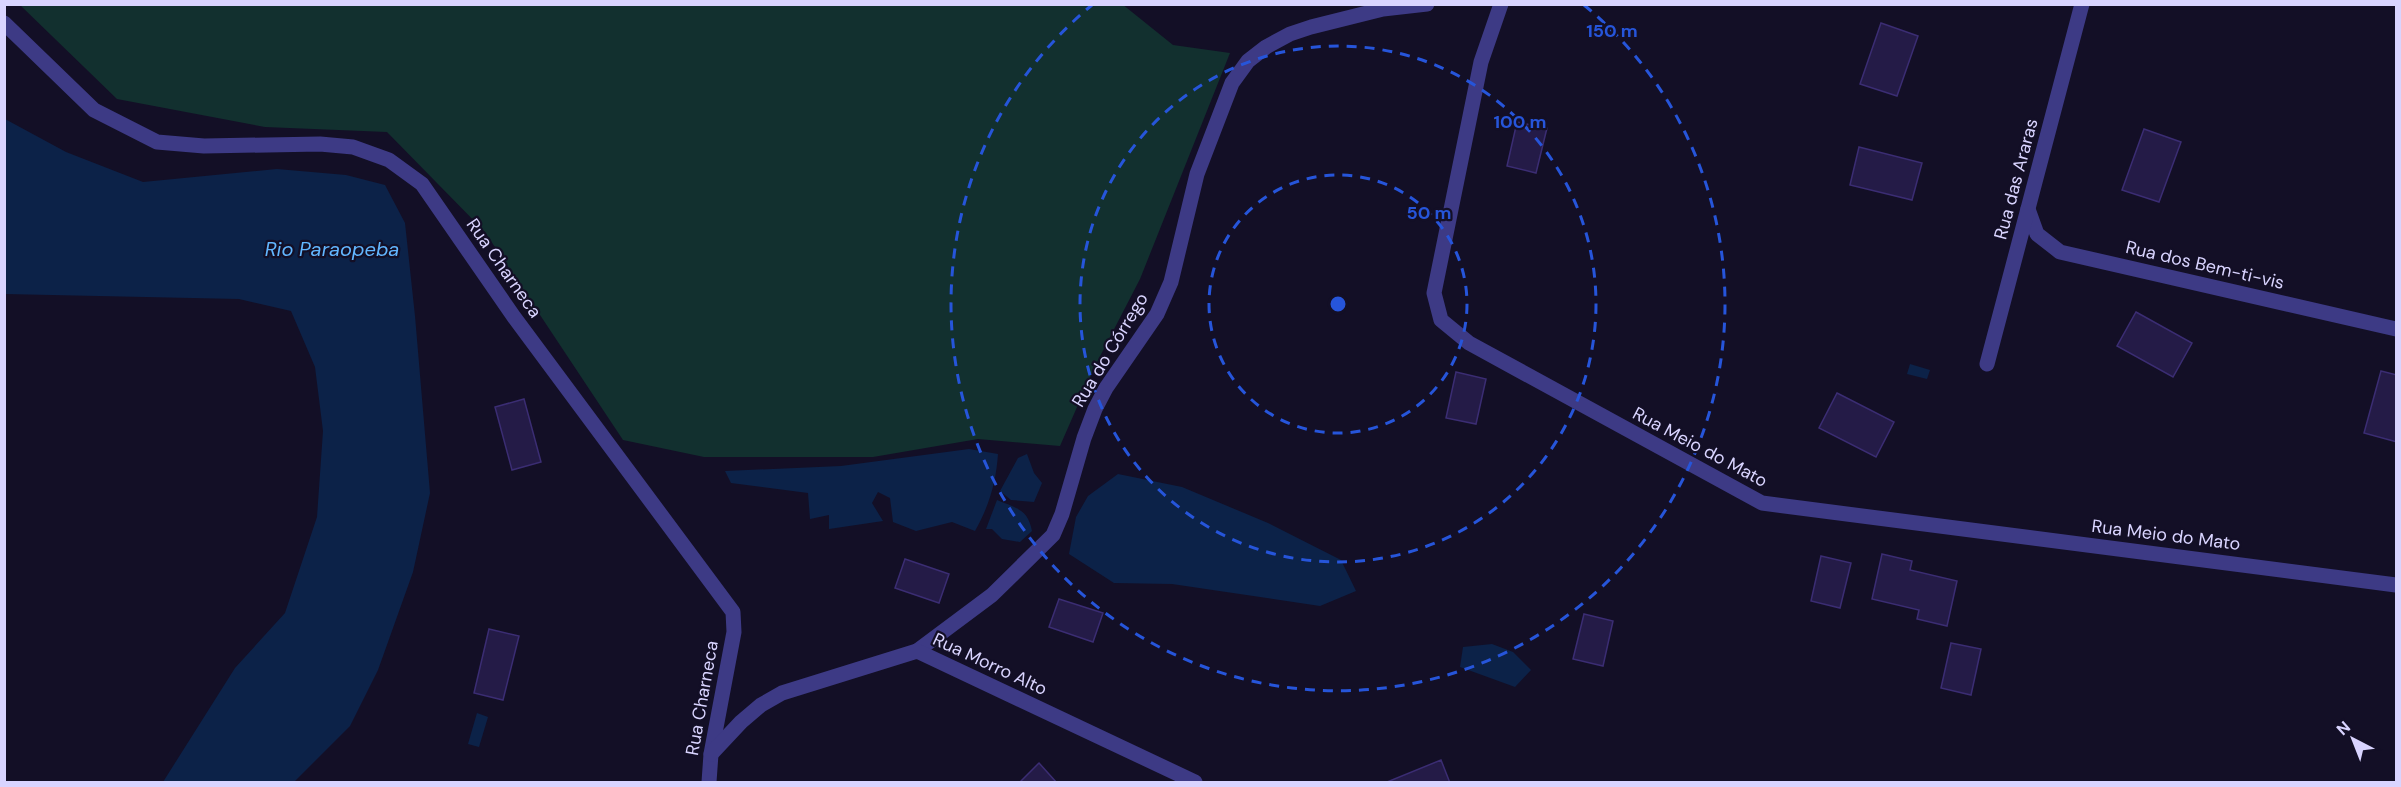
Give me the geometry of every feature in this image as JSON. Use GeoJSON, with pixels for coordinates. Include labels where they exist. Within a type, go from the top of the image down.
{"type":"FeatureCollection","features":[{"type":"Feature","properties":{"kind":"street","name":"Rua do Córrego"},"geometry":{"type":"LineString","coordinates":[[917,651],[992,595],[1053,535],[1062,514],[1095,409],[1106,388],[1157,314],[1171,282],[1197,174],[1232,83],[1248,61],[1290,33],[1383,9],[1427,4]]}},
{"type":"Feature","properties":{"kind":"street","name":"Rua Meio do Mato"},"geometry":{"type":"LineString","coordinates":[[1501,4],[1481,62],[1434,293],[1442,320],[1469,343],[1762,503],[2397,585]]}},
{"type":"Feature","properties":{"kind":"street","name":"Rua das Araras"},"geometry":{"type":"LineString","coordinates":[[1987,364],[2082,4]]}},
{"type":"Feature","properties":{"kind":"street","name":"Rua Charneca"},"geometry":{"type":"LineString","coordinates":[[4,23],[94,110],[157,142],[204,146],[320,144],[353,147],[389,160],[422,184],[514,317],[733,612],[734,632],[711,754],[709,783]]}},
{"type":"Feature","properties":{"kind":"street","name":"Rua dos Bem-ti-vis"},"geometry":{"type":"LineString","coordinates":[[2028,209],[2037,234],[2060,252],[2397,329]]}},
{"type":"Feature","properties":{"kind":"street","name":"Rua Morro Alto"},"geometry":{"type":"LineString","coordinates":[[711,754],[741,722],[761,705],[782,693],[917,651],[1195,783]]}},
{"type":"Feature","properties":{"kind":"green space"},"geometry":{"type":"Polygon","coordinates":[[[1122,4],[1173,45],[1230,53],[1140,279],[1095,366],[1060,446],[978,439],[873,457],[704,457],[623,440],[485,232],[387,132],[265,127],[117,99],[20,5],[1122,4]]]}},
{"type":"Feature","properties":{"kind":"water","name":"Rio Paraopeba"},"geometry":{"type":"Polygon","coordinates":[[[5,119],[66,152],[143,182],[277,169],[346,175],[385,185],[405,223],[430,493],[413,572],[378,670],[350,726],[294,782],[163,782],[235,668],[285,613],[317,517],[323,431],[315,367],[291,311],[239,299],[5,294],[5,119]]]}},
{"type":"Feature","properties":{"kind":"water"},"geometry":{"type":"Polygon","coordinates":[[[1910,364],[1930,370],[1927,379],[1907,374],[1910,364]]]}},
{"type":"Feature","properties":{"kind":"water"},"geometry":{"type":"Polygon","coordinates":[[[969,449],[998,454],[991,494],[975,531],[952,522],[916,531],[893,522],[890,498],[878,492],[872,503],[883,521],[829,529],[829,515],[810,519],[808,493],[731,483],[725,471],[841,466],[969,449]]]}},
{"type":"Feature","properties":{"kind":"water"},"geometry":{"type":"Polygon","coordinates":[[[1027,454],[1034,473],[1042,483],[1034,502],[1011,500],[1000,491],[1018,458],[1027,454]]]}},
{"type":"Feature","properties":{"kind":"water"},"geometry":{"type":"Polygon","coordinates":[[[1118,474],[1182,487],[1268,523],[1341,560],[1356,591],[1320,606],[1172,584],[1114,583],[1069,554],[1076,517],[1088,496],[1118,474]]]}},
{"type":"Feature","properties":{"kind":"water"},"geometry":{"type":"Polygon","coordinates":[[[997,500],[1020,510],[1028,518],[1032,531],[1020,542],[1002,539],[992,529],[986,529],[997,500]]]}},
{"type":"Feature","properties":{"kind":"water"},"geometry":{"type":"Polygon","coordinates":[[[1492,644],[1513,652],[1531,670],[1515,687],[1460,667],[1463,647],[1492,644]]]}},
{"type":"Feature","properties":{"kind":"water"},"geometry":{"type":"Polygon","coordinates":[[[477,713],[488,717],[479,747],[468,744],[477,713]]]}},
{"type":"Feature","properties":{"kind":"building"},"geometry":{"type":"Polygon","coordinates":[[[1881,23],[1918,36],[1897,96],[1860,84],[1881,23]]]}},
{"type":"Feature","properties":{"kind":"building"},"geometry":{"type":"Polygon","coordinates":[[[1517,122],[1547,128],[1536,173],[1507,166],[1517,122]]]}},
{"type":"Feature","properties":{"kind":"building"},"geometry":{"type":"Polygon","coordinates":[[[2144,129],[2181,142],[2159,202],[2122,190],[2144,129]]]}},
{"type":"Feature","properties":{"kind":"building"},"geometry":{"type":"Polygon","coordinates":[[[1859,147],[1922,163],[1912,200],[1850,185],[1859,147]]]}},
{"type":"Feature","properties":{"kind":"building"},"geometry":{"type":"Polygon","coordinates":[[[2136,312],[2192,343],[2173,377],[2117,346],[2136,312]]]}},
{"type":"Feature","properties":{"kind":"building"},"geometry":{"type":"Polygon","coordinates":[[[2381,371],[2397,375],[2397,442],[2364,433],[2381,371]]]}},
{"type":"Feature","properties":{"kind":"building"},"geometry":{"type":"Polygon","coordinates":[[[1456,372],[1486,379],[1476,424],[1446,418],[1456,372]]]}},
{"type":"Feature","properties":{"kind":"building"},"geometry":{"type":"Polygon","coordinates":[[[1837,393],[1894,422],[1876,457],[1819,428],[1837,393]]]}},
{"type":"Feature","properties":{"kind":"building"},"geometry":{"type":"Polygon","coordinates":[[[524,399],[541,462],[512,470],[495,407],[524,399]]]}},
{"type":"Feature","properties":{"kind":"building"},"geometry":{"type":"Polygon","coordinates":[[[1882,554],[1912,561],[1910,570],[1957,581],[1947,626],[1917,619],[1919,610],[1872,599],[1882,554]]]}},
{"type":"Feature","properties":{"kind":"building"},"geometry":{"type":"Polygon","coordinates":[[[1821,556],[1851,563],[1840,608],[1811,601],[1821,556]]]}},
{"type":"Feature","properties":{"kind":"building"},"geometry":{"type":"Polygon","coordinates":[[[905,559],[949,574],[939,603],[895,588],[905,559]]]}},
{"type":"Feature","properties":{"kind":"building"},"geometry":{"type":"Polygon","coordinates":[[[1059,599],[1103,613],[1093,642],[1049,627],[1059,599]]]}},
{"type":"Feature","properties":{"kind":"building"},"geometry":{"type":"Polygon","coordinates":[[[1584,614],[1613,621],[1603,666],[1573,659],[1584,614]]]}},
{"type":"Feature","properties":{"kind":"building"},"geometry":{"type":"Polygon","coordinates":[[[489,629],[519,636],[503,700],[474,693],[489,629]]]}},
{"type":"Feature","properties":{"kind":"building"},"geometry":{"type":"Polygon","coordinates":[[[1951,643],[1981,649],[1971,695],[1941,688],[1951,643]]]}},
{"type":"Feature","properties":{"kind":"building"},"geometry":{"type":"Polygon","coordinates":[[[1441,760],[1450,783],[1387,782],[1441,760]]]}},
{"type":"Feature","properties":{"kind":"building"},"geometry":{"type":"Polygon","coordinates":[[[1039,763],[1057,783],[1019,783],[1039,763]]]}}]}
